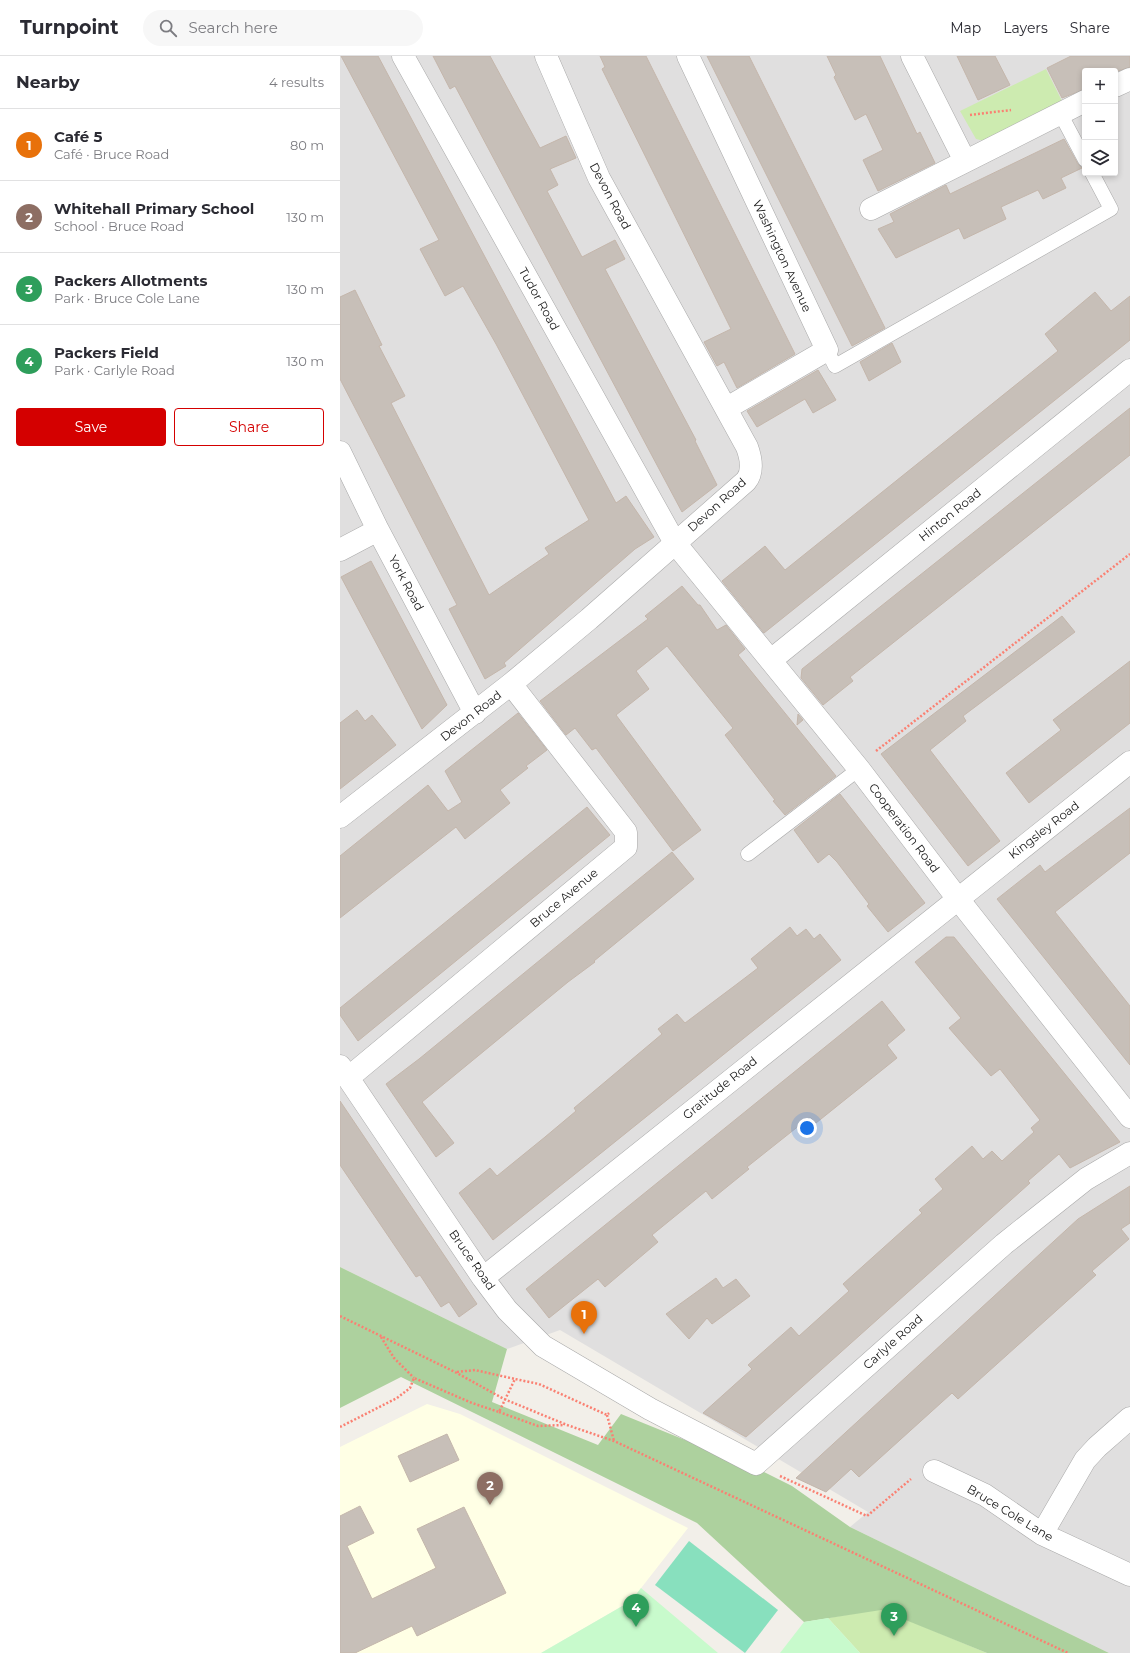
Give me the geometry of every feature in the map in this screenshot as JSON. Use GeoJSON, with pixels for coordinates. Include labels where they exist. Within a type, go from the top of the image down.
{"type":"FeatureCollection","features":[{"type":"Feature","properties":{"kind":"street","name":"Tudor Road"},"geometry":{"type":"LineString","coordinates":[[403,56],[675,543]]}},
{"type":"Feature","properties":{"kind":"street","name":"Devon Road"},"geometry":{"type":"LineString","coordinates":[[340,817],[475,713],[589,619],[746,481],[750,475],[750,455],[726,408],[600,178],[546,56]]}},
{"type":"Feature","properties":{"kind":"street","name":"Washington Avenue"},"geometry":{"type":"LineString","coordinates":[[688,56],[827,350]]}},
{"type":"Feature","properties":{"kind":"street"},"geometry":{"type":"LineString","coordinates":[[912,56],[965,161]]}},
{"type":"Feature","properties":{"kind":"street"},"geometry":{"type":"LineString","coordinates":[[1118,85],[1130,79]]}},
{"type":"Feature","properties":{"kind":"street"},"geometry":{"type":"LineString","coordinates":[[871,209],[1082,103]]}},
{"type":"Feature","properties":{"kind":"street"},"geometry":{"type":"LineString","coordinates":[[726,408],[827,350]]}},
{"type":"Feature","properties":{"kind":"street","name":"Hinton Road"},"geometry":{"type":"LineString","coordinates":[[771,660],[1130,370]]}},
{"type":"Feature","properties":{"kind":"street","name":"York Road"},"geometry":{"type":"LineString","coordinates":[[340,452],[378,530],[475,713]]}},
{"type":"Feature","properties":{"kind":"street"},"geometry":{"type":"LineString","coordinates":[[340,550],[378,530]]}},
{"type":"Feature","properties":{"kind":"street","name":"Cooperation Road"},"geometry":{"type":"LineString","coordinates":[[675,543],[858,768],[958,899],[1130,1117]]}},
{"type":"Feature","properties":{"kind":"street","name":"Bruce Avenue"},"geometry":{"type":"LineString","coordinates":[[344,1072],[626,847],[626,832],[511,684]]}},
{"type":"Feature","properties":{"kind":"street","name":"Kingsley Road"},"geometry":{"type":"LineString","coordinates":[[958,899],[1130,762]]}},
{"type":"Feature","properties":{"kind":"street","name":"Gratitude Road"},"geometry":{"type":"LineString","coordinates":[[483,1278],[958,899]]}},
{"type":"Feature","properties":{"kind":"street","name":"Bruce Road"},"geometry":{"type":"LineString","coordinates":[[344,1072],[483,1278],[507,1310],[544,1346],[650,1409],[756,1464]]}},
{"type":"Feature","properties":{"kind":"street","name":"Carlyle Road"},"geometry":{"type":"LineString","coordinates":[[756,1464],[1004,1244],[1086,1179],[1130,1153]]}},
{"type":"Feature","properties":{"kind":"street"},"geometry":{"type":"LineString","coordinates":[[1042,1534],[1085,1460],[1097,1447],[1130,1418]]}},
{"type":"Feature","properties":{"kind":"street","name":"Bruce Cole Lane"},"geometry":{"type":"LineString","coordinates":[[934,1471],[985,1495],[1042,1534],[1130,1575]]}},
{"type":"Feature","properties":{"kind":"lane"},"geometry":{"type":"LineString","coordinates":[[1060,114],[1082,154]]}},
{"type":"Feature","properties":{"kind":"lane"},"geometry":{"type":"LineString","coordinates":[[827,350],[835,366],[1111,209],[1094,176]]}},
{"type":"Feature","properties":{"kind":"lane"},"geometry":{"type":"LineString","coordinates":[[748,854],[858,768]]}},
{"type":"Feature","properties":{"kind":"path"},"geometry":{"type":"LineString","coordinates":[[944,119],[1017,109]]}},
{"type":"Feature","properties":{"kind":"path"},"geometry":{"type":"LineString","coordinates":[[858,768],[1130,554]]}},
{"type":"Feature","properties":{"kind":"path"},"geometry":{"type":"LineString","coordinates":[[340,1316],[456,1372],[504,1399],[567,1425],[614,1441],[1068,1653]]}},
{"type":"Feature","properties":{"kind":"path"},"geometry":{"type":"LineString","coordinates":[[380,1336],[394,1358],[414,1378],[472,1403],[538,1426],[567,1425]]}},
{"type":"Feature","properties":{"kind":"path"},"geometry":{"type":"LineString","coordinates":[[456,1372],[475,1370],[538,1384],[607,1415]]}},
{"type":"Feature","properties":{"kind":"path"},"geometry":{"type":"LineString","coordinates":[[340,1427],[396,1398],[410,1388],[414,1378]]}},
{"type":"Feature","properties":{"kind":"path"},"geometry":{"type":"LineString","coordinates":[[499,1412],[515,1379]]}},
{"type":"Feature","properties":{"kind":"path"},"geometry":{"type":"LineString","coordinates":[[614,1441],[607,1415],[620,1390]]}},
{"type":"Feature","properties":{"kind":"path"},"geometry":{"type":"LineString","coordinates":[[756,1464],[867,1516],[925,1466],[934,1471]]}},
{"type":"Feature","properties":{"kind":"shaded area"},"geometry":{"type":"Polygon","coordinates":[[[340,56],[1130,56],[1130,1653],[1109,1653],[850,1527],[868,1512],[560,1330],[507,1349],[340,1267],[340,56]]]}},
{"type":"Feature","properties":{"kind":"shaded area"},"geometry":{"type":"Polygon","coordinates":[[[427,1404],[460,1414],[688,1528],[631,1601],[541,1653],[340,1653],[340,1447],[427,1404]]]}},
{"type":"Feature","properties":{"kind":"green space"},"geometry":{"type":"Polygon","coordinates":[[[1046,69],[1063,103],[984,141],[976,139],[960,111],[1046,69]]]}},
{"type":"Feature","properties":{"kind":"green space"},"geometry":{"type":"Polygon","coordinates":[[[340,1267],[507,1349],[492,1402],[598,1445],[621,1414],[764,1472],[792,1486],[850,1527],[1109,1653],[987,1653],[881,1610],[804,1622],[697,1523],[401,1377],[340,1408],[340,1267]]]}},
{"type":"Feature","properties":{"kind":"green space"},"geometry":{"type":"Polygon","coordinates":[[[689,1541],[778,1610],[745,1653],[655,1585],[689,1541]]]}},
{"type":"Feature","properties":{"kind":"green space"},"geometry":{"type":"Polygon","coordinates":[[[641,1588],[718,1653],[541,1653],[631,1601],[641,1588]]]}},
{"type":"Feature","properties":{"kind":"green space"},"geometry":{"type":"Polygon","coordinates":[[[881,1609],[987,1653],[860,1653],[828,1618],[881,1609]]]}},
{"type":"Feature","properties":{"kind":"green space"},"geometry":{"type":"Polygon","coordinates":[[[828,1618],[860,1653],[780,1653],[804,1622],[828,1618]]]}},
{"type":"Feature","properties":{"kind":"building"},"geometry":{"type":"Polygon","coordinates":[[[341,56],[378,56],[616,503],[626,496],[654,537],[635,549],[504,663],[506,666],[485,679],[449,609],[457,605],[340,379],[340,297],[355,290],[382,345],[379,346],[405,396],[391,403],[489,595],[549,554],[545,548],[589,520],[496,344],[463,286],[445,296],[420,249],[439,240],[341,56]]]}},
{"type":"Feature","properties":{"kind":"building"},"geometry":{"type":"Polygon","coordinates":[[[433,56],[490,56],[540,148],[566,136],[576,158],[550,169],[558,185],[547,191],[582,257],[615,240],[625,259],[605,269],[696,440],[695,441],[717,485],[682,512],[455,86],[450,89],[433,56]]]}},
{"type":"Feature","properties":{"kind":"building"},"geometry":{"type":"Polygon","coordinates":[[[600,56],[646,56],[795,354],[737,388],[724,362],[717,366],[704,342],[731,329],[602,69],[605,67],[600,56]]]}},
{"type":"Feature","properties":{"kind":"building"},"geometry":{"type":"Polygon","coordinates":[[[707,56],[749,56],[885,328],[852,346],[707,56]]]}},
{"type":"Feature","properties":{"kind":"building"},"geometry":{"type":"Polygon","coordinates":[[[827,56],[880,56],[917,134],[920,132],[935,163],[878,191],[863,160],[883,150],[866,114],[855,120],[834,77],[836,75],[827,56]]]}},
{"type":"Feature","properties":{"kind":"building"},"geometry":{"type":"Polygon","coordinates":[[[957,56],[995,56],[1010,85],[978,100],[957,56]]]}},
{"type":"Feature","properties":{"kind":"building"},"geometry":{"type":"Polygon","coordinates":[[[1071,56],[1130,56],[1130,67],[1118,71],[1118,68],[1082,68],[1082,90],[1062,98],[1047,68],[1071,56]]]}},
{"type":"Feature","properties":{"kind":"building"},"geometry":{"type":"Polygon","coordinates":[[[1064,139],[1078,164],[1082,168],[1061,178],[1066,188],[1043,199],[1038,190],[1001,207],[1006,219],[964,239],[959,228],[896,258],[878,229],[894,222],[890,214],[946,185],[950,194],[1064,139]]]}},
{"type":"Feature","properties":{"kind":"building"},"geometry":{"type":"Polygon","coordinates":[[[1095,292],[1111,311],[1130,296],[1130,340],[764,633],[722,581],[765,546],[785,570],[1058,351],[1045,334],[1095,292]]]}},
{"type":"Feature","properties":{"kind":"building"},"geometry":{"type":"Polygon","coordinates":[[[892,343],[901,362],[869,381],[860,362],[892,343]]]}},
{"type":"Feature","properties":{"kind":"building"},"geometry":{"type":"Polygon","coordinates":[[[818,370],[836,400],[813,413],[805,399],[757,427],[747,411],[818,370]]]}},
{"type":"Feature","properties":{"kind":"building"},"geometry":{"type":"Polygon","coordinates":[[[1130,408],[1130,455],[850,677],[853,681],[823,705],[801,678],[802,669],[1130,408]]]}},
{"type":"Feature","properties":{"kind":"building"},"geometry":{"type":"Polygon","coordinates":[[[371,561],[447,705],[422,729],[341,577],[371,561]]]}},
{"type":"Feature","properties":{"kind":"building"},"geometry":{"type":"Polygon","coordinates":[[[682,586],[698,605],[700,605],[717,630],[726,625],[745,649],[738,655],[836,776],[785,815],[725,735],[733,728],[667,646],[636,671],[649,689],[616,715],[701,830],[673,851],[596,748],[592,750],[575,728],[566,735],[540,701],[648,619],[645,616],[682,586]]]}},
{"type":"Feature","properties":{"kind":"building"},"geometry":{"type":"Polygon","coordinates":[[[1062,616],[1075,632],[963,716],[966,721],[930,750],[1000,841],[968,866],[881,754],[1062,616]]]}},
{"type":"Feature","properties":{"kind":"building"},"geometry":{"type":"Polygon","coordinates":[[[1130,661],[1130,723],[1029,803],[1006,773],[1061,730],[1053,720],[1130,661]]]}},
{"type":"Feature","properties":{"kind":"building"},"geometry":{"type":"Polygon","coordinates":[[[357,710],[365,721],[372,715],[396,745],[340,789],[340,723],[357,710]]]}},
{"type":"Feature","properties":{"kind":"building"},"geometry":{"type":"Polygon","coordinates":[[[518,713],[547,750],[526,766],[528,768],[500,790],[510,803],[465,839],[456,827],[340,918],[340,856],[428,785],[448,811],[462,802],[445,771],[518,713]]]}},
{"type":"Feature","properties":{"kind":"building"},"geometry":{"type":"Polygon","coordinates":[[[798,714],[803,720],[797,725],[798,714]]]}},
{"type":"Feature","properties":{"kind":"building"},"geometry":{"type":"Polygon","coordinates":[[[840,794],[925,903],[888,932],[867,906],[869,904],[837,862],[829,854],[818,863],[794,830],[840,794]]]}},
{"type":"Feature","properties":{"kind":"building"},"geometry":{"type":"Polygon","coordinates":[[[587,807],[610,835],[358,1041],[340,1015],[340,1008],[587,807]]]}},
{"type":"Feature","properties":{"kind":"building"},"geometry":{"type":"Polygon","coordinates":[[[1130,808],[1130,853],[1055,912],[1130,1006],[1130,1065],[997,899],[1040,865],[1045,872],[1130,808]]]}},
{"type":"Feature","properties":{"kind":"building"},"geometry":{"type":"Polygon","coordinates":[[[672,852],[694,879],[594,961],[595,962],[568,982],[422,1102],[454,1143],[436,1157],[386,1084],[419,1059],[672,852]]]}},
{"type":"Feature","properties":{"kind":"building"},"geometry":{"type":"Polygon","coordinates":[[[790,927],[797,936],[806,929],[814,939],[820,934],[841,960],[493,1240],[459,1193],[490,1168],[497,1176],[545,1137],[576,1111],[574,1108],[662,1034],[658,1029],[677,1014],[685,1023],[758,968],[751,959],[790,927]]]}},
{"type":"Feature","properties":{"kind":"building"},"geometry":{"type":"Polygon","coordinates":[[[946,937],[954,937],[1120,1142],[1070,1168],[1059,1154],[1028,1181],[1030,1183],[746,1437],[703,1413],[752,1369],[748,1365],[791,1327],[799,1336],[849,1291],[843,1284],[922,1213],[919,1210],[943,1189],[935,1179],[972,1146],[983,1159],[992,1151],[1002,1161],[1034,1132],[1031,1128],[1040,1120],[1000,1069],[991,1076],[949,1028],[961,1018],[915,962],[946,937]]]}},
{"type":"Feature","properties":{"kind":"building"},"geometry":{"type":"Polygon","coordinates":[[[882,1001],[905,1030],[887,1045],[897,1058],[816,1123],[810,1117],[747,1167],[749,1169],[712,1199],[706,1191],[652,1235],[658,1242],[605,1287],[598,1279],[549,1318],[526,1289],[882,1001]]]}},
{"type":"Feature","properties":{"kind":"building"},"geometry":{"type":"Polygon","coordinates":[[[340,1101],[477,1304],[459,1317],[449,1302],[441,1307],[420,1275],[416,1277],[340,1165],[340,1101]]]}},
{"type":"Feature","properties":{"kind":"building"},"geometry":{"type":"Polygon","coordinates":[[[1130,1186],[1130,1223],[1121,1229],[1129,1239],[1092,1271],[1096,1275],[958,1399],[952,1393],[859,1477],[851,1469],[826,1492],[796,1478],[1078,1219],[1130,1186]]]}},
{"type":"Feature","properties":{"kind":"building"},"geometry":{"type":"Polygon","coordinates":[[[716,1278],[723,1288],[736,1279],[750,1296],[712,1324],[707,1318],[689,1339],[666,1314],[716,1278]]]}},
{"type":"Feature","properties":{"kind":"building"},"geometry":{"type":"Polygon","coordinates":[[[447,1434],[459,1460],[410,1482],[398,1456],[447,1434]]]}},
{"type":"Feature","properties":{"kind":"building"},"geometry":{"type":"Polygon","coordinates":[[[360,1506],[374,1533],[347,1546],[372,1599],[436,1568],[417,1529],[464,1507],[506,1593],[417,1636],[412,1626],[355,1653],[340,1653],[340,1516],[360,1506]]]}},
{"type":"Feature","properties":{"kind":"place","name":"Café 5"},"geometry":{"type":"Point","coordinates":[584,1334]}},
{"type":"Feature","properties":{"kind":"place","name":"Whitehall Primary School"},"geometry":{"type":"Point","coordinates":[490,1505]}},
{"type":"Feature","properties":{"kind":"place","name":"Packers Field"},"geometry":{"type":"Point","coordinates":[636,1627]}},
{"type":"Feature","properties":{"kind":"place","name":"Packers Allotments"},"geometry":{"type":"Point","coordinates":[894,1636]}}]}
